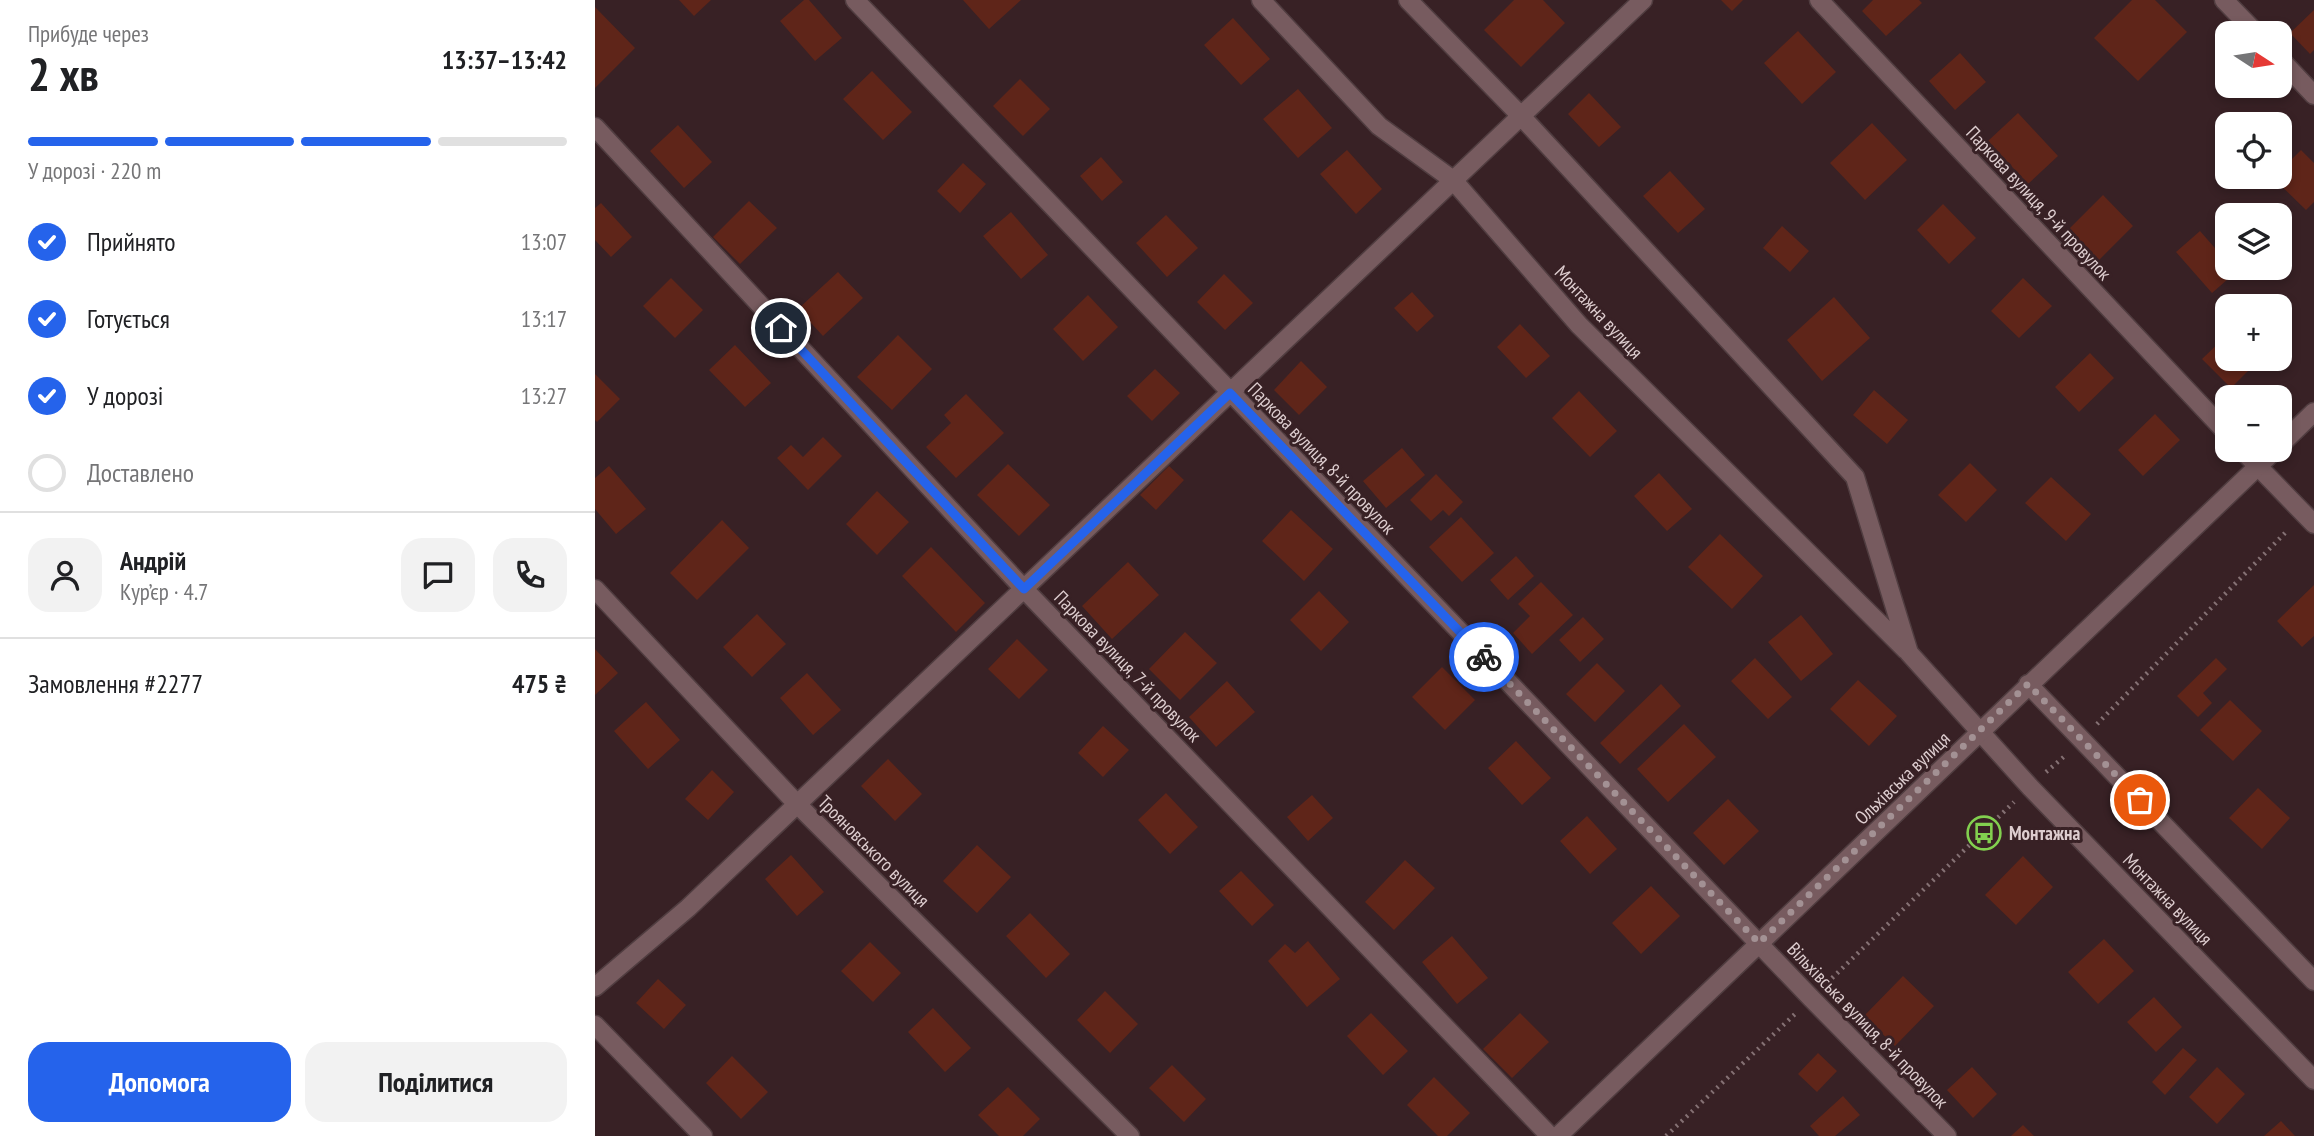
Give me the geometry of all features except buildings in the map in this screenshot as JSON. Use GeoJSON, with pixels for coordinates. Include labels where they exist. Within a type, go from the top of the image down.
{"type":"FeatureCollection","features":[{"type":"Feature","properties":{"kind":"street","name":"Паркова вулиця, 8-й провулок"},"geometry":{"type":"LineString","coordinates":[[855,0],[1759,943]]}},
{"type":"Feature","properties":{"kind":"street","name":"Монтажна вулиця"},"geometry":{"type":"LineString","coordinates":[[1261,0],[1379,126],[1453,180],[1579,325],[1909,653],[2030,787],[2314,1080]]}},
{"type":"Feature","properties":{"kind":"street","name":"Монтажна вулиця"},"geometry":{"type":"LineString","coordinates":[[1408,0],[1521,116],[1855,477],[1909,653]]}},
{"type":"Feature","properties":{"kind":"street"},"geometry":{"type":"LineString","coordinates":[[595,987],[688,908],[1643,0]]}},
{"type":"Feature","properties":{"kind":"street","name":"Паркова вулиця, 9-й провулок"},"geometry":{"type":"LineString","coordinates":[[1819,0],[2215,420]]}},
{"type":"Feature","properties":{"kind":"street"},"geometry":{"type":"LineString","coordinates":[[2224,0],[2244,21]]}},
{"type":"Feature","properties":{"kind":"street"},"geometry":{"type":"LineString","coordinates":[[2293,73],[2314,95]]}},
{"type":"Feature","properties":{"kind":"street","name":"Паркова вулиця, 7-й провулок"},"geometry":{"type":"LineString","coordinates":[[595,127],[1024,589],[1550,1136]]}},
{"type":"Feature","properties":{"kind":"street"},"geometry":{"type":"LineString","coordinates":[[2292,433],[2314,412]]}},
{"type":"Feature","properties":{"kind":"street"},"geometry":{"type":"LineString","coordinates":[[2254,462],[2309,519]]}},
{"type":"Feature","properties":{"kind":"street","name":"Ольхівська вулиця"},"geometry":{"type":"LineString","coordinates":[[1558,1136],[2262,462]]}},
{"type":"Feature","properties":{"kind":"street","name":"Трояновського вулиця"},"geometry":{"type":"LineString","coordinates":[[595,589],[797,804],[1130,1136]]}},
{"type":"Feature","properties":{"kind":"street"},"geometry":{"type":"LineString","coordinates":[[2028,684],[2314,981]]}},
{"type":"Feature","properties":{"kind":"street","name":"Вільхівська вулиця, 8-й провулок"},"geometry":{"type":"LineString","coordinates":[[1759,943],[1947,1136]]}},
{"type":"Feature","properties":{"kind":"street"},"geometry":{"type":"LineString","coordinates":[[595,1025],[703,1136]]}},
{"type":"Feature","properties":{"kind":"path"},"geometry":{"type":"LineString","coordinates":[[1666,1136],[2309,519]]}},
{"type":"Feature","properties":{"kind":"way so far"},"geometry":{"type":"LineString","coordinates":[[1484,657],[1759,943],[2028,684],[2140,800]]}},
{"type":"Feature","properties":{"kind":"place","name":"Монтажна"},"geometry":{"type":"Point","coordinates":[1984,833]}},
{"type":"Feature","properties":{"kind":"route"},"geometry":{"type":"LineString","coordinates":[[781,328],[1024,589],[1230,393],[1484,657]]}}]}
